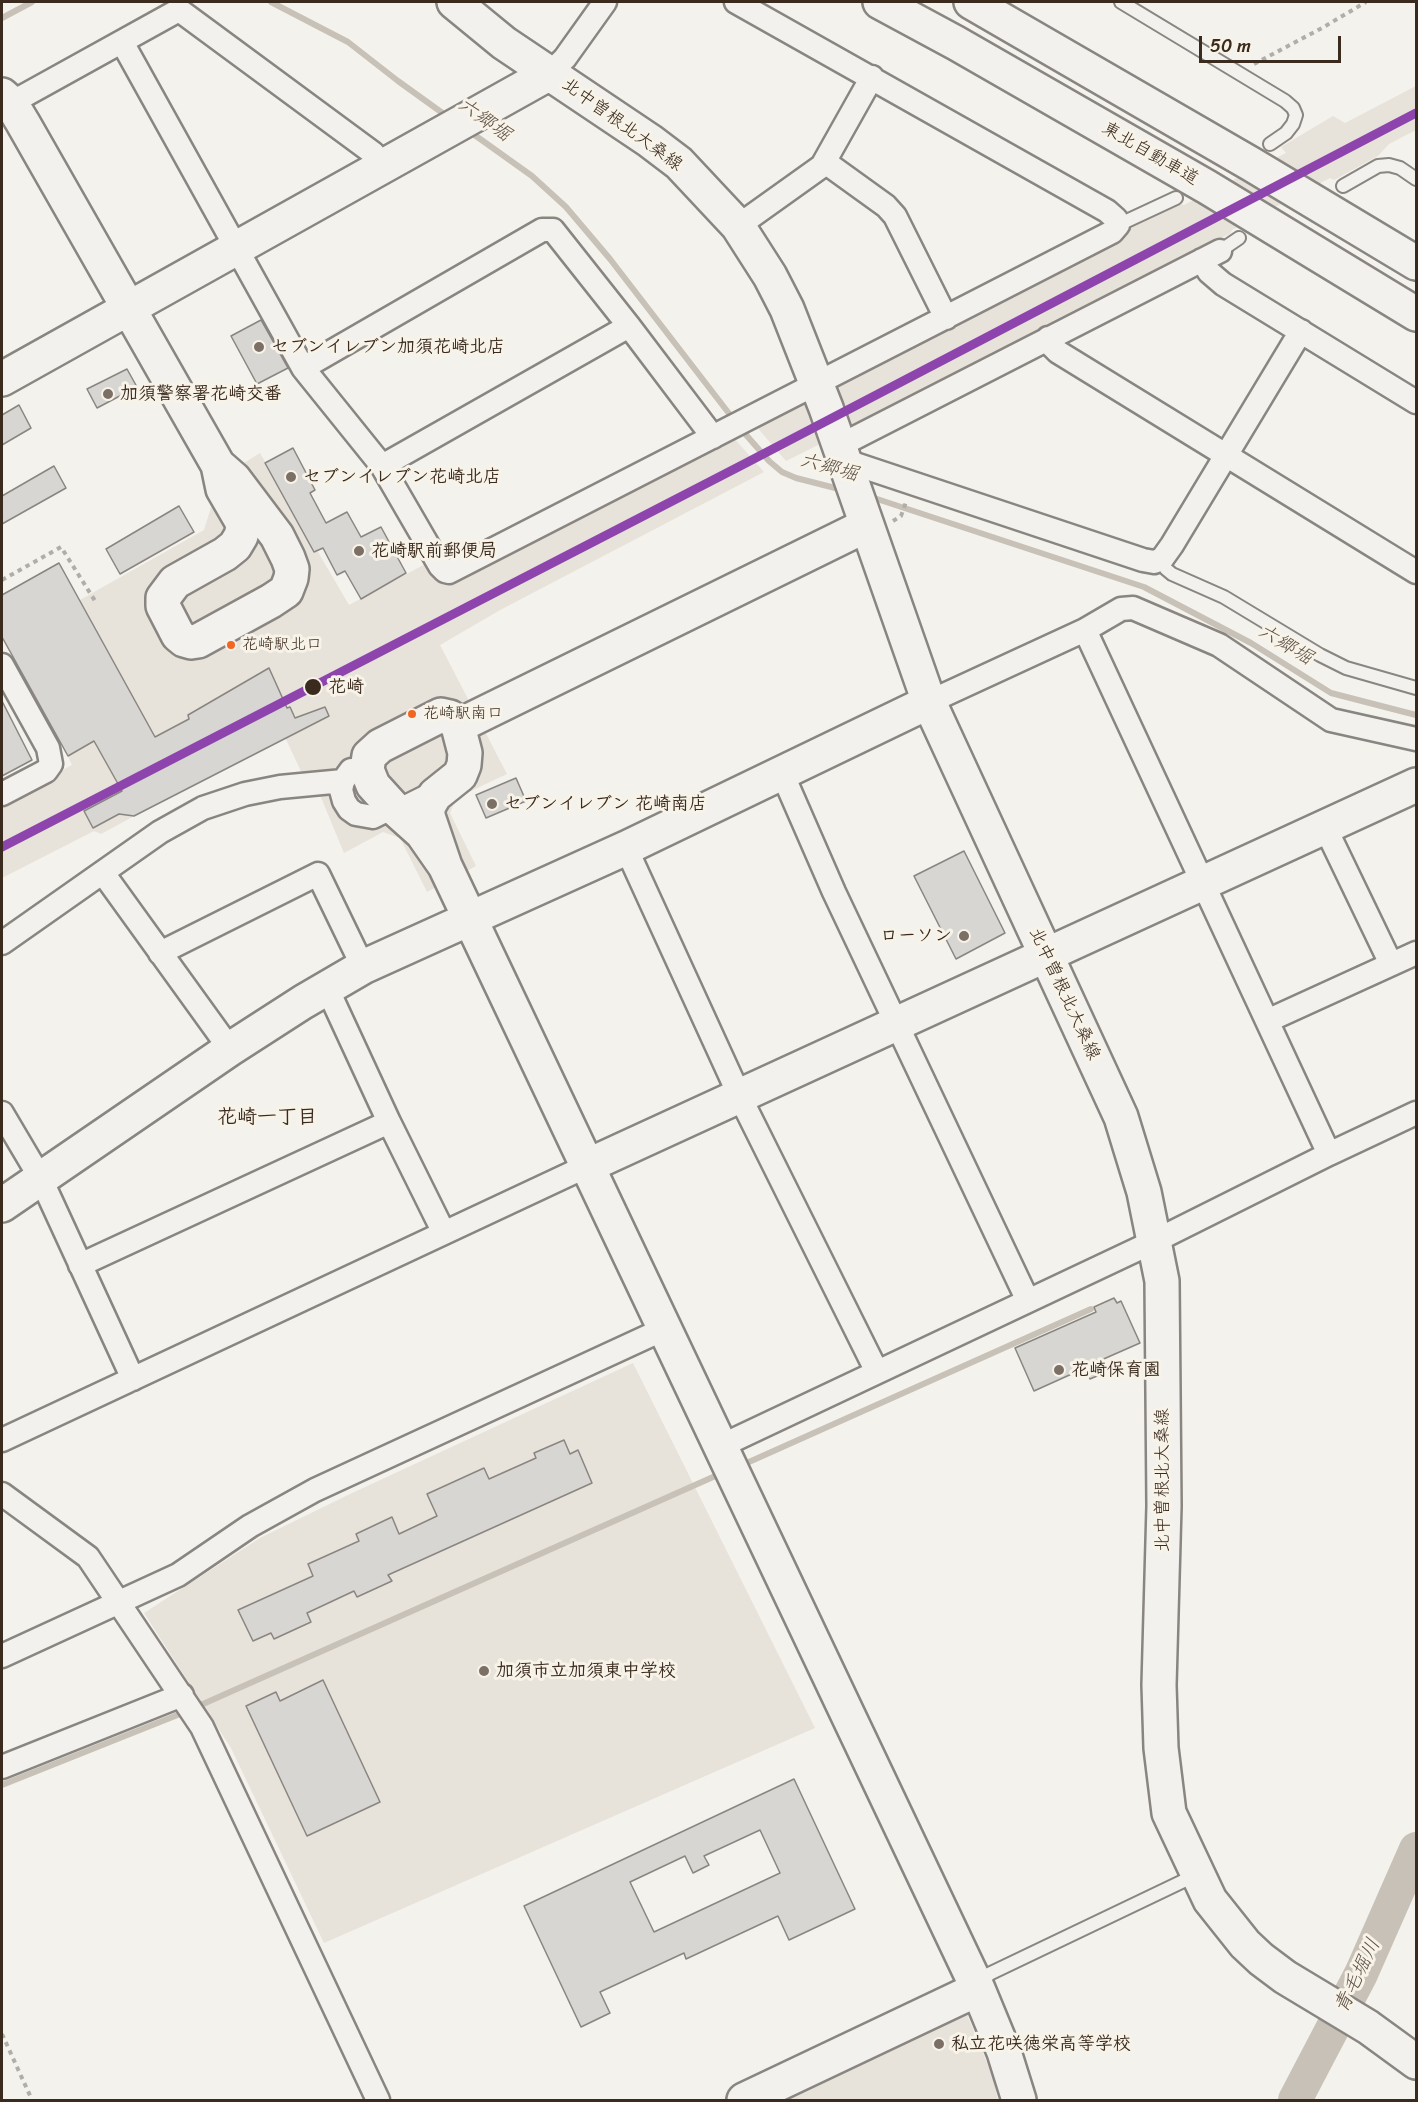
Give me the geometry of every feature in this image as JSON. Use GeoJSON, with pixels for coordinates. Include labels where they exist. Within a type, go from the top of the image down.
{"type":"FeatureCollection","features":[{"type":"Feature","properties":{"kind":"main road","name":"北中曽根北大桑線"},"geometry":{"type":"LineString","coordinates":[[454,2],[504,43],[679,163],[738,226],[770,276],[787,309],[817,384],[929,702],[1121,1117],[1144,1192],[1162,1281],[1164,1506],[1159,1685],[1161,1748],[1169,1813],[1210,1900],[1245,1944],[1285,1977],[1368,2027],[1416,2062]]}},
{"type":"Feature","properties":{"kind":"main road","name":"東北自動車道"},"geometry":{"type":"LineString","coordinates":[[880,2],[957,43],[1207,187],[1251,229],[1416,314]]}},
{"type":"Feature","properties":{"kind":"main road"},"geometry":{"type":"LineString","coordinates":[[971,2],[1261,154],[1308,198],[1416,263]]}},
{"type":"Feature","properties":{"kind":"main road"},"geometry":{"type":"LineString","coordinates":[[2,380],[550,73]]}},
{"type":"Feature","properties":{"kind":"main road"},"geometry":{"type":"LineString","coordinates":[[4,102],[129,308],[218,465],[223,489],[241,520],[243,527],[241,536],[235,546],[175,582],[163,598],[163,606],[178,635],[191,642],[198,641],[271,602],[286,591],[291,578],[292,569],[277,536],[234,479],[218,465]]}},
{"type":"Feature","properties":{"kind":"main road"},"geometry":{"type":"LineString","coordinates":[[458,726],[864,517]]}},
{"type":"Feature","properties":{"kind":"main road"},"geometry":{"type":"LineString","coordinates":[[2,1205],[230,1049],[363,968],[626,848],[929,702]]}},
{"type":"Feature","properties":{"kind":"main road"},"geometry":{"type":"LineString","coordinates":[[445,866],[422,833],[373,785],[367,770],[369,756],[380,746],[441,715],[450,717],[458,726],[465,753],[460,775],[431,799],[428,807],[428,816],[445,866],[978,1989],[1004,2052],[1019,2100]]}},
{"type":"Feature","properties":{"kind":"main road"},"geometry":{"type":"LineString","coordinates":[[587,1166],[1416,785]]}},
{"type":"Feature","properties":{"kind":"main road"},"geometry":{"type":"LineString","coordinates":[[744,2100],[978,1989]]}},
{"type":"Feature","properties":{"kind":"street"},"geometry":{"type":"LineString","coordinates":[[550,73],[564,58],[605,2]]}},
{"type":"Feature","properties":{"kind":"street"},"geometry":{"type":"LineString","coordinates":[[122,42],[303,368],[382,466],[440,566],[444,571],[449,572],[1113,232],[1118,225],[1116,219],[1107,211],[736,2]]}},
{"type":"Feature","properties":{"kind":"street"},"geometry":{"type":"LineString","coordinates":[[4,102],[122,42],[179,10],[373,153],[382,167]]}},
{"type":"Feature","properties":{"kind":"street"},"geometry":{"type":"LineString","coordinates":[[738,226],[825,162],[872,77]]}},
{"type":"Feature","properties":{"kind":"street"},"geometry":{"type":"LineString","coordinates":[[825,162],[886,206],[895,216],[946,318]]}},
{"type":"Feature","properties":{"kind":"street"},"geometry":{"type":"LineString","coordinates":[[303,368],[542,230],[553,230],[629,326],[719,433]]}},
{"type":"Feature","properties":{"kind":"street"},"geometry":{"type":"LineString","coordinates":[[1211,255],[1209,272],[1223,284],[1416,402]]}},
{"type":"Feature","properties":{"kind":"street"},"geometry":{"type":"LineString","coordinates":[[844,460],[1048,338],[1211,255]]}},
{"type":"Feature","properties":{"kind":"street"},"geometry":{"type":"LineString","coordinates":[[382,466],[629,326]]}},
{"type":"Feature","properties":{"kind":"street"},"geometry":{"type":"LineString","coordinates":[[844,460],[1154,562],[1162,559],[1301,331]]}},
{"type":"Feature","properties":{"kind":"street"},"geometry":{"type":"LineString","coordinates":[[1048,338],[1058,352],[1416,572]]}},
{"type":"Feature","properties":{"kind":"street"},"geometry":{"type":"LineString","coordinates":[[929,702],[1085,630],[1121,609],[1133,608],[1219,645],[1331,720],[1416,739]]}},
{"type":"Feature","properties":{"kind":"street"},"geometry":{"type":"LineString","coordinates":[[1085,630],[1329,1154]]}},
{"type":"Feature","properties":{"kind":"street"},"geometry":{"type":"LineString","coordinates":[[2,665],[48,748],[51,764],[46,771],[2,794]]}},
{"type":"Feature","properties":{"kind":"street"},"geometry":{"type":"LineString","coordinates":[[369,756],[356,765],[343,781],[341,790],[344,801],[356,814],[373,817],[393,807]]}},
{"type":"Feature","properties":{"kind":"street"},"geometry":{"type":"LineString","coordinates":[[782,774],[834,892],[1028,1301]]}},
{"type":"Feature","properties":{"kind":"street"},"geometry":{"type":"LineString","coordinates":[[2,943],[160,832],[202,808],[245,794],[280,787],[343,781]]}},
{"type":"Feature","properties":{"kind":"street"},"geometry":{"type":"LineString","coordinates":[[1325,827],[1391,964]]}},
{"type":"Feature","properties":{"kind":"street"},"geometry":{"type":"LineString","coordinates":[[626,848],[740,1096],[877,1372]]}},
{"type":"Feature","properties":{"kind":"street"},"geometry":{"type":"LineString","coordinates":[[103,873],[230,1049]]}},
{"type":"Feature","properties":{"kind":"street"},"geometry":{"type":"LineString","coordinates":[[160,953],[318,874],[363,968]]}},
{"type":"Feature","properties":{"kind":"street"},"geometry":{"type":"LineString","coordinates":[[1267,1021],[1416,952]]}},
{"type":"Feature","properties":{"kind":"street"},"geometry":{"type":"LineString","coordinates":[[327,988],[444,1233]]}},
{"type":"Feature","properties":{"kind":"street"},"geometry":{"type":"LineString","coordinates":[[2,1113],[41,1179],[133,1378]]}},
{"type":"Feature","properties":{"kind":"street"},"geometry":{"type":"LineString","coordinates":[[721,1446],[1155,1241],[1416,1113]]}},
{"type":"Feature","properties":{"kind":"street"},"geometry":{"type":"LineString","coordinates":[[80,1265],[389,1122]]}},
{"type":"Feature","properties":{"kind":"street"},"geometry":{"type":"LineString","coordinates":[[2,1440],[587,1166]]}},
{"type":"Feature","properties":{"kind":"street"},"geometry":{"type":"LineString","coordinates":[[2,1656],[178,1575],[250,1526],[315,1490],[664,1329]]}},
{"type":"Feature","properties":{"kind":"street"},"geometry":{"type":"LineString","coordinates":[[2,1494],[88,1557],[202,1727],[378,2100]]}},
{"type":"Feature","properties":{"kind":"street"},"geometry":{"type":"LineString","coordinates":[[2,1767],[182,1695]]}},
{"type":"Feature","properties":{"kind":"lane"},"geometry":{"type":"LineString","coordinates":[[1121,2],[1243,74],[1293,108],[1296,115],[1293,124],[1286,134],[1261,154]]}},
{"type":"Feature","properties":{"kind":"lane"},"geometry":{"type":"LineString","coordinates":[[1343,186],[1378,166],[1389,165],[1400,168],[1416,179]]}},
{"type":"Feature","properties":{"kind":"lane"},"geometry":{"type":"LineString","coordinates":[[1118,225],[1176,198]]}},
{"type":"Feature","properties":{"kind":"lane"},"geometry":{"type":"LineString","coordinates":[[1211,255],[1251,229]]}},
{"type":"Feature","properties":{"kind":"lane"},"geometry":{"type":"LineString","coordinates":[[1162,559],[1166,569],[1172,574],[1224,597],[1320,655],[1346,668],[1416,688]]}},
{"type":"Feature","properties":{"kind":"lane"},"geometry":{"type":"LineString","coordinates":[[393,807],[429,789],[443,788]]}},
{"type":"Feature","properties":{"kind":"lane"},"geometry":{"type":"LineString","coordinates":[[978,1989],[989,1974],[1197,1875]]}},
{"type":"Feature","properties":{"kind":"path"},"geometry":{"type":"LineString","coordinates":[[1243,74],[1250,66],[1323,28],[1366,2]]}},
{"type":"Feature","properties":{"kind":"path"},"geometry":{"type":"LineString","coordinates":[[901,516],[908,495]]}},
{"type":"Feature","properties":{"kind":"path"},"geometry":{"type":"LineString","coordinates":[[2,580],[61,547],[97,604]]}},
{"type":"Feature","properties":{"kind":"path"},"geometry":{"type":"LineString","coordinates":[[2,2034],[32,2100]]}},
{"type":"Feature","properties":{"kind":"shaded area"},"geometry":{"type":"Polygon","coordinates":[[[1416,86],[1416,130],[1389,144],[1378,156],[1334,180],[1330,178],[1232,230],[1230,234],[1179,257],[851,431],[832,385],[1123,236],[1133,225],[1175,202],[1184,205],[1286,153],[1281,147],[1333,116],[1345,123],[1416,86]]]}},
{"type":"Feature","properties":{"kind":"shaded area"},"geometry":{"type":"Polygon","coordinates":[[[807,401],[822,438],[818,445],[786,461],[755,425],[807,401]]]}},
{"type":"Feature","properties":{"kind":"shaded area"},"geometry":{"type":"Polygon","coordinates":[[[733,437],[764,472],[502,609],[440,645],[507,774],[456,798],[450,813],[476,866],[427,892],[400,838],[383,832],[344,853],[320,795],[312,795],[284,735],[101,834],[94,831],[2,878],[2,803],[72,765],[68,756],[142,714],[80,600],[204,530],[212,504],[204,488],[260,453],[349,605],[429,562],[437,577],[444,582],[453,582],[733,437]]]}},
{"type":"Feature","properties":{"kind":"shaded area","name":"加須市立加須東中学校"},"geometry":{"type":"Polygon","coordinates":[[[633,1363],[815,1728],[324,1943],[231,1748],[144,1613],[260,1538],[633,1363]]]}},
{"type":"Feature","properties":{"kind":"shaded area","name":"私立花咲徳栄高等学校"},"geometry":{"type":"Polygon","coordinates":[[[966,2012],[992,2075],[998,2100],[779,2100],[966,2012]]]}},
{"type":"Feature","properties":{"kind":"building"},"geometry":{"type":"Polygon","coordinates":[[[261,320],[288,368],[257,384],[231,336],[261,320]]]}},
{"type":"Feature","properties":{"kind":"building"},"geometry":{"type":"Polygon","coordinates":[[[127,369],[137,387],[97,408],[87,389],[127,369]]]}},
{"type":"Feature","properties":{"kind":"building"},"geometry":{"type":"Polygon","coordinates":[[[19,405],[31,428],[2,445],[2,415],[19,405]]]}},
{"type":"Feature","properties":{"kind":"building"},"geometry":{"type":"Polygon","coordinates":[[[293,448],[315,490],[310,493],[326,523],[347,512],[361,537],[381,527],[406,573],[361,599],[345,571],[337,575],[323,548],[314,552],[265,463],[293,448]]]}},
{"type":"Feature","properties":{"kind":"building"},"geometry":{"type":"Polygon","coordinates":[[[54,466],[66,488],[2,524],[2,496],[54,466]]]}},
{"type":"Feature","properties":{"kind":"building"},"geometry":{"type":"Polygon","coordinates":[[[179,506],[194,532],[120,574],[106,549],[179,506]]]}},
{"type":"Feature","properties":{"kind":"building"},"geometry":{"type":"Polygon","coordinates":[[[59,563],[155,737],[189,719],[188,715],[269,668],[287,708],[290,707],[295,718],[325,707],[329,716],[134,816],[119,814],[93,828],[84,811],[122,791],[94,741],[68,756],[2,637],[2,595],[59,563]]]}},
{"type":"Feature","properties":{"kind":"building"},"geometry":{"type":"Polygon","coordinates":[[[2,701],[32,760],[2,776],[2,701]]]}},
{"type":"Feature","properties":{"kind":"building"},"geometry":{"type":"Polygon","coordinates":[[[516,778],[526,801],[486,818],[476,795],[516,778]]]}},
{"type":"Feature","properties":{"kind":"building"},"geometry":{"type":"Polygon","coordinates":[[[964,851],[1005,933],[956,959],[914,876],[964,851]]]}},
{"type":"Feature","properties":{"kind":"building"},"geometry":{"type":"Polygon","coordinates":[[[1114,1298],[1117,1303],[1121,1301],[1140,1343],[1099,1361],[1104,1373],[1090,1379],[1085,1368],[1034,1391],[1015,1348],[1096,1312],[1094,1307],[1114,1298]]]}},
{"type":"Feature","properties":{"kind":"building"},"geometry":{"type":"Polygon","coordinates":[[[564,1440],[570,1454],[578,1450],[592,1483],[388,1575],[392,1581],[357,1597],[354,1591],[307,1613],[311,1622],[274,1639],[271,1633],[253,1641],[238,1610],[313,1576],[308,1564],[359,1541],[356,1534],[392,1517],[399,1534],[437,1516],[427,1494],[484,1468],[489,1479],[536,1458],[534,1453],[564,1440]]]}},
{"type":"Feature","properties":{"kind":"building"},"geometry":{"type":"Polygon","coordinates":[[[323,1680],[380,1802],[307,1836],[246,1706],[276,1692],[280,1701],[323,1680]]]}},
{"type":"Feature","properties":{"kind":"building"},"geometry":{"type":"Polygon","coordinates":[[[794,1779],[855,1909],[789,1940],[778,1916],[686,1959],[684,1953],[600,1992],[610,2013],[581,2027],[524,1906],[794,1779]],[[760,1830],[704,1856],[709,1865],[693,1873],[685,1856],[630,1882],[654,1932],[780,1873],[760,1830]]]}},
{"type":"Feature","properties":{"kind":"waterway","name":"六郷堀"},"geometry":{"type":"LineString","coordinates":[[2,18],[32,2]]}},
{"type":"Feature","properties":{"kind":"waterway","name":"六郷堀"},"geometry":{"type":"LineString","coordinates":[[271,2],[348,42],[448,117]]}},
{"type":"Feature","properties":{"kind":"waterway","name":"六郷堀"},"geometry":{"type":"LineString","coordinates":[[469,131],[532,176],[566,207],[610,259],[734,420]]}},
{"type":"Feature","properties":{"kind":"waterway","name":"六郷堀"},"geometry":{"type":"LineString","coordinates":[[740,428],[769,461],[782,472],[843,490]]}},
{"type":"Feature","properties":{"kind":"waterway","name":"六郷堀"},"geometry":{"type":"LineString","coordinates":[[868,496],[1144,587],[1251,643],[1331,693],[1416,715]]}},
{"type":"Feature","properties":{"kind":"waterway"},"geometry":{"type":"LineString","coordinates":[[740,1466],[1091,1309]]}},
{"type":"Feature","properties":{"kind":"waterway"},"geometry":{"type":"LineString","coordinates":[[194,1708],[722,1473]]}},
{"type":"Feature","properties":{"kind":"waterway"},"geometry":{"type":"LineString","coordinates":[[2,1785],[185,1712]]}},
{"type":"Feature","properties":{"kind":"waterway","name":"青毛堀川"},"geometry":{"type":"LineString","coordinates":[[1295,2100],[1361,1974],[1416,1849]]}},
{"type":"Feature","properties":{"kind":"transit line"},"geometry":{"type":"LineString","coordinates":[[2,847],[746,463],[1416,113]]}},
{"type":"Feature","properties":{"kind":"place","name":"セブンイレブン加須花崎北店"},"geometry":{"type":"Point","coordinates":[259,347]}},
{"type":"Feature","properties":{"kind":"place","name":"加須警察署花崎交番"},"geometry":{"type":"Point","coordinates":[108,394]}},
{"type":"Feature","properties":{"kind":"place","name":"セブンイレブン花崎北店"},"geometry":{"type":"Point","coordinates":[291,477]}},
{"type":"Feature","properties":{"kind":"place","name":"花崎駅前郵便局"},"geometry":{"type":"Point","coordinates":[359,551]}},
{"type":"Feature","properties":{"kind":"place","name":"花崎駅北口"},"geometry":{"type":"Point","coordinates":[231,645]}},
{"type":"Feature","properties":{"kind":"place","name":"花崎"},"geometry":{"type":"Point","coordinates":[313,687]}},
{"type":"Feature","properties":{"kind":"place","name":"花崎駅南口"},"geometry":{"type":"Point","coordinates":[412,714]}},
{"type":"Feature","properties":{"kind":"place","name":"セブンイレブン 花崎南店"},"geometry":{"type":"Point","coordinates":[492,804]}},
{"type":"Feature","properties":{"kind":"place","name":"ローソン"},"geometry":{"type":"Point","coordinates":[964,936]}},
{"type":"Feature","properties":{"kind":"place","name":"花崎保育園"},"geometry":{"type":"Point","coordinates":[1059,1370]}},
{"type":"Feature","properties":{"kind":"place","name":"加須市立加須東中学校"},"geometry":{"type":"Point","coordinates":[484,1671]}},
{"type":"Feature","properties":{"kind":"place","name":"私立花咲徳栄高等学校"},"geometry":{"type":"Point","coordinates":[939,2044]}},
{"type":"Feature","properties":{"kind":"district","name":"花崎一丁目"},"geometry":{"type":"Point","coordinates":[267,1118]}}]}
